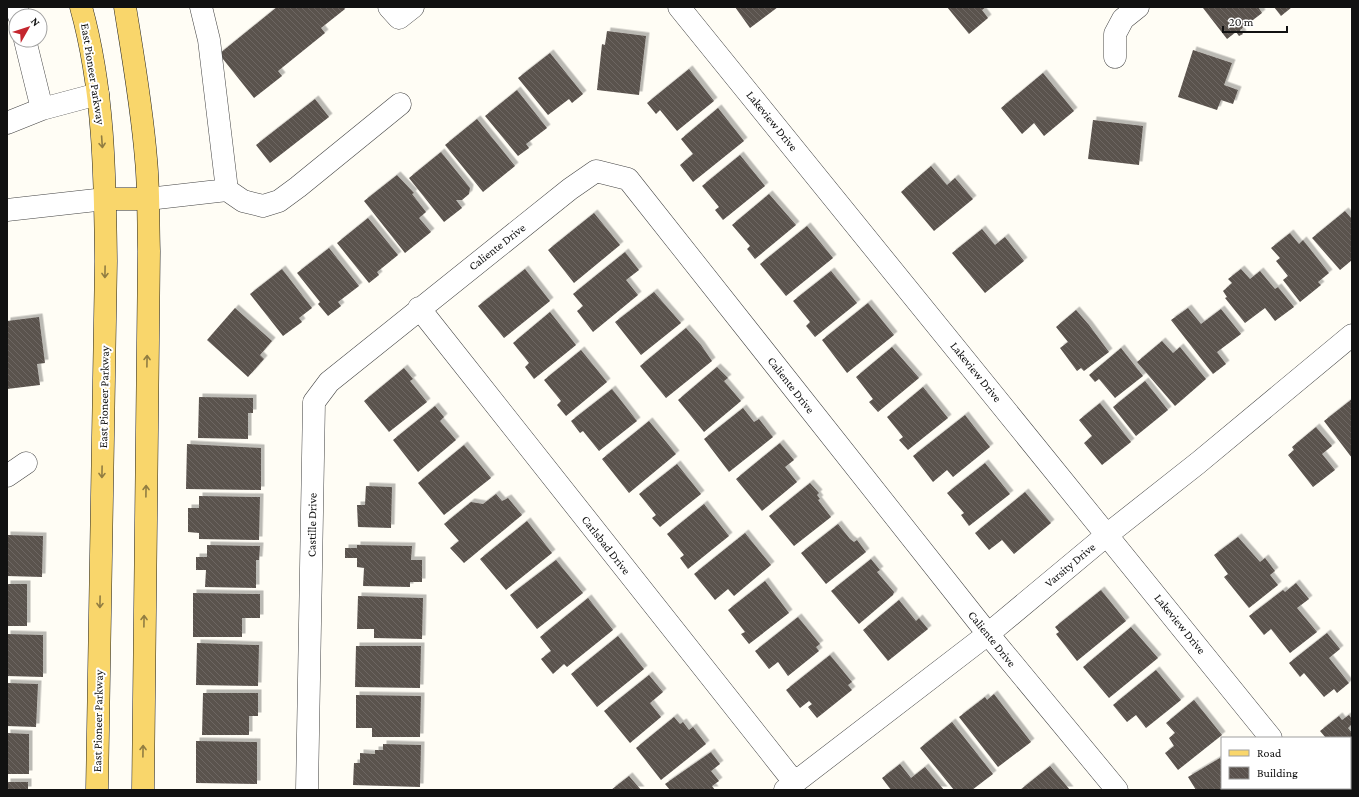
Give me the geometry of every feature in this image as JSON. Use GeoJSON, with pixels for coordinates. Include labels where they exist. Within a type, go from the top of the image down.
{"type":"FeatureCollection","features":[{"type":"Feature","properties":{"kind":"main road","name":"East Pioneer Parkway"},"geometry":{"type":"LineString","coordinates":[[81,7],[88,34],[98,94],[105,180],[105,292],[97,790]]}},
{"type":"Feature","properties":{"kind":"main road"},"geometry":{"type":"LineString","coordinates":[[125,7],[137,79],[146,159],[148,199],[149,250],[142,790]]}},
{"type":"Feature","properties":{"kind":"main road"},"geometry":{"type":"LineString","coordinates":[[105,199],[148,199]]}},
{"type":"Feature","properties":{"kind":"street"},"geometry":{"type":"LineString","coordinates":[[201,7],[210,40],[227,190]]}},
{"type":"Feature","properties":{"kind":"street"},"geometry":{"type":"LineString","coordinates":[[389,7],[399,18],[413,7]]}},
{"type":"Feature","properties":{"kind":"street","name":"Lakeview Drive"},"geometry":{"type":"LineString","coordinates":[[679,7],[1271,737]]}},
{"type":"Feature","properties":{"kind":"street"},"geometry":{"type":"LineString","coordinates":[[1115,57],[1115,34],[1123,19],[1138,7]]}},
{"type":"Feature","properties":{"kind":"street"},"geometry":{"type":"LineString","coordinates":[[27,48],[42,109]]}},
{"type":"Feature","properties":{"kind":"street"},"geometry":{"type":"LineString","coordinates":[[7,123],[42,109],[98,94]]}},
{"type":"Feature","properties":{"kind":"street"},"geometry":{"type":"LineString","coordinates":[[148,199],[227,190],[243,201],[262,206],[279,201],[400,104]]}},
{"type":"Feature","properties":{"kind":"street","name":"Caliente Drive"},"geometry":{"type":"LineString","coordinates":[[419,308],[570,189],[596,171],[628,179],[988,634],[1117,790]]}},
{"type":"Feature","properties":{"kind":"street"},"geometry":{"type":"LineString","coordinates":[[7,210],[105,199]]}},
{"type":"Feature","properties":{"kind":"street","name":"Carlsbad Drive"},"geometry":{"type":"LineString","coordinates":[[419,308],[789,786]]}},
{"type":"Feature","properties":{"kind":"street","name":"Castille Drive"},"geometry":{"type":"LineString","coordinates":[[307,790],[314,402],[329,382],[419,308]]}},
{"type":"Feature","properties":{"kind":"street","name":"Varsity Drive"},"geometry":{"type":"LineString","coordinates":[[789,786],[988,634],[1352,335]]}},
{"type":"Feature","properties":{"kind":"street"},"geometry":{"type":"LineString","coordinates":[[7,476],[26,463]]}},
{"type":"Feature","properties":{"kind":"building"},"geometry":{"type":"Polygon","coordinates":[[[277,7],[344,7],[345,9],[321,28],[325,33],[278,71],[282,76],[254,98],[219,54],[277,7]]]}},
{"type":"Feature","properties":{"kind":"building"},"geometry":{"type":"Polygon","coordinates":[[[735,7],[778,7],[750,28],[735,7]]]}},
{"type":"Feature","properties":{"kind":"building"},"geometry":{"type":"Polygon","coordinates":[[[947,7],[986,7],[982,10],[988,18],[969,34],[947,7]]]}},
{"type":"Feature","properties":{"kind":"building"},"geometry":{"type":"Polygon","coordinates":[[[1258,7],[1262,13],[1240,30],[1243,34],[1239,36],[1236,32],[1227,39],[1203,8],[1258,7]]]}},
{"type":"Feature","properties":{"kind":"building"},"geometry":{"type":"Polygon","coordinates":[[[1274,7],[1292,7],[1281,16],[1274,7]]]}},
{"type":"Feature","properties":{"kind":"building"},"geometry":{"type":"Polygon","coordinates":[[[607,31],[646,36],[639,95],[597,90],[602,44],[605,45],[607,31]]]}},
{"type":"Feature","properties":{"kind":"building"},"geometry":{"type":"Polygon","coordinates":[[[1193,50],[1232,63],[1224,85],[1238,90],[1233,104],[1221,100],[1217,110],[1178,97],[1193,50]]]}},
{"type":"Feature","properties":{"kind":"building"},"geometry":{"type":"Polygon","coordinates":[[[550,53],[583,94],[572,103],[569,99],[548,115],[518,78],[550,53]]]}},
{"type":"Feature","properties":{"kind":"building"},"geometry":{"type":"Polygon","coordinates":[[[689,69],[714,101],[677,131],[660,110],[656,114],[647,103],[689,69]]]}},
{"type":"Feature","properties":{"kind":"building"},"geometry":{"type":"Polygon","coordinates":[[[1043,73],[1074,111],[1044,136],[1034,123],[1022,134],[1001,108],[1043,73]]]}},
{"type":"Feature","properties":{"kind":"building"},"geometry":{"type":"Polygon","coordinates":[[[517,90],[547,128],[526,144],[529,148],[518,156],[485,116],[517,90]]]}},
{"type":"Feature","properties":{"kind":"building"},"geometry":{"type":"Polygon","coordinates":[[[315,99],[329,117],[270,163],[256,145],[315,99]]]}},
{"type":"Feature","properties":{"kind":"building"},"geometry":{"type":"Polygon","coordinates":[[[718,108],[744,141],[693,182],[680,165],[693,154],[681,139],[718,108]]]}},
{"type":"Feature","properties":{"kind":"building"},"geometry":{"type":"Polygon","coordinates":[[[477,119],[515,166],[483,192],[445,145],[477,119]]]}},
{"type":"Feature","properties":{"kind":"building"},"geometry":{"type":"Polygon","coordinates":[[[1093,120],[1143,126],[1139,165],[1088,159],[1093,120]]]}},
{"type":"Feature","properties":{"kind":"building"},"geometry":{"type":"Polygon","coordinates":[[[441,152],[470,188],[469,194],[462,200],[456,200],[462,208],[444,222],[409,178],[441,152]]]}},
{"type":"Feature","properties":{"kind":"building"},"geometry":{"type":"Polygon","coordinates":[[[740,155],[765,186],[723,220],[715,210],[719,207],[702,186],[740,155]]]}},
{"type":"Feature","properties":{"kind":"building"},"geometry":{"type":"Polygon","coordinates":[[[931,166],[947,185],[955,178],[973,199],[934,231],[901,192],[931,166]]]}},
{"type":"Feature","properties":{"kind":"building"},"geometry":{"type":"Polygon","coordinates":[[[397,175],[414,193],[412,194],[426,212],[419,218],[431,232],[405,253],[364,201],[397,175]]]}},
{"type":"Feature","properties":{"kind":"building"},"geometry":{"type":"Polygon","coordinates":[[[769,194],[796,225],[755,259],[747,249],[750,246],[732,225],[769,194]]]}},
{"type":"Feature","properties":{"kind":"building"},"geometry":{"type":"Polygon","coordinates":[[[1345,211],[1352,219],[1352,260],[1340,270],[1312,238],[1345,211]]]}},
{"type":"Feature","properties":{"kind":"building"},"geometry":{"type":"Polygon","coordinates":[[[594,213],[620,245],[574,283],[548,250],[594,213]]]}},
{"type":"Feature","properties":{"kind":"building"},"geometry":{"type":"Polygon","coordinates":[[[368,218],[398,255],[377,272],[379,275],[369,283],[337,243],[368,218]]]}},
{"type":"Feature","properties":{"kind":"building"},"geometry":{"type":"Polygon","coordinates":[[[807,226],[833,258],[786,296],[760,264],[807,226]]]}},
{"type":"Feature","properties":{"kind":"building"},"geometry":{"type":"Polygon","coordinates":[[[982,229],[995,245],[1005,237],[1024,261],[985,293],[952,253],[982,229]]]}},
{"type":"Feature","properties":{"kind":"building"},"geometry":{"type":"Polygon","coordinates":[[[1290,233],[1299,244],[1303,240],[1329,273],[1318,282],[1321,285],[1300,302],[1283,280],[1288,276],[1276,261],[1280,258],[1271,248],[1290,233]]]}},
{"type":"Feature","properties":{"kind":"building"},"geometry":{"type":"Polygon","coordinates":[[[329,248],[359,286],[338,302],[341,306],[328,316],[318,304],[320,302],[297,273],[329,248]]]}},
{"type":"Feature","properties":{"kind":"building"},"geometry":{"type":"Polygon","coordinates":[[[625,252],[639,270],[626,280],[638,295],[593,332],[577,311],[583,306],[573,294],[625,252]]]}},
{"type":"Feature","properties":{"kind":"building"},"geometry":{"type":"Polygon","coordinates":[[[282,269],[312,308],[299,318],[302,322],[283,336],[250,294],[282,269]]]}},
{"type":"Feature","properties":{"kind":"building"},"geometry":{"type":"Polygon","coordinates":[[[525,269],[550,301],[504,338],[478,306],[525,269]]]}},
{"type":"Feature","properties":{"kind":"building"},"geometry":{"type":"Polygon","coordinates":[[[1241,269],[1250,279],[1260,271],[1275,289],[1278,287],[1294,307],[1275,321],[1265,308],[1245,323],[1225,298],[1227,297],[1223,291],[1232,283],[1228,279],[1241,269]]]}},
{"type":"Feature","properties":{"kind":"building"},"geometry":{"type":"Polygon","coordinates":[[[831,271],[857,303],[815,337],[806,326],[810,322],[793,301],[831,271]]]}},
{"type":"Feature","properties":{"kind":"building"},"geometry":{"type":"Polygon","coordinates":[[[654,292],[681,323],[641,355],[615,322],[654,292]]]}},
{"type":"Feature","properties":{"kind":"building"},"geometry":{"type":"Polygon","coordinates":[[[868,303],[894,335],[847,373],[822,340],[868,303]]]}},
{"type":"Feature","properties":{"kind":"building"},"geometry":{"type":"Polygon","coordinates":[[[235,308],[272,341],[260,355],[264,359],[248,377],[207,340],[235,308]]]}},
{"type":"Feature","properties":{"kind":"building"},"geometry":{"type":"Polygon","coordinates":[[[1188,308],[1201,324],[1221,309],[1241,334],[1217,352],[1226,364],[1213,374],[1171,320],[1188,308]]]}},
{"type":"Feature","properties":{"kind":"building"},"geometry":{"type":"Polygon","coordinates":[[[1076,310],[1109,352],[1084,371],[1081,368],[1077,371],[1060,348],[1068,342],[1056,327],[1076,310]]]}},
{"type":"Feature","properties":{"kind":"building"},"geometry":{"type":"Polygon","coordinates":[[[550,312],[576,345],[534,379],[525,367],[529,363],[513,343],[550,312]]]}},
{"type":"Feature","properties":{"kind":"building"},"geometry":{"type":"Polygon","coordinates":[[[39,317],[45,363],[37,364],[40,385],[7,389],[7,321],[39,317]]]}},
{"type":"Feature","properties":{"kind":"building"},"geometry":{"type":"Polygon","coordinates":[[[686,328],[701,345],[712,361],[666,398],[640,366],[686,328]]]}},
{"type":"Feature","properties":{"kind":"building"},"geometry":{"type":"Polygon","coordinates":[[[1162,341],[1173,353],[1180,347],[1206,379],[1175,406],[1137,362],[1162,341]]]}},
{"type":"Feature","properties":{"kind":"building"},"geometry":{"type":"Polygon","coordinates":[[[892,347],[919,378],[878,412],[869,402],[873,399],[856,377],[892,347]]]}},
{"type":"Feature","properties":{"kind":"building"},"geometry":{"type":"Polygon","coordinates":[[[1121,348],[1143,376],[1115,398],[1099,379],[1095,382],[1089,375],[1121,348]]]}},
{"type":"Feature","properties":{"kind":"building"},"geometry":{"type":"Polygon","coordinates":[[[581,350],[607,382],[566,416],[557,405],[561,401],[544,380],[581,350]]]}},
{"type":"Feature","properties":{"kind":"building"},"geometry":{"type":"Polygon","coordinates":[[[717,367],[728,378],[724,381],[741,401],[704,432],[678,400],[717,367]]]}},
{"type":"Feature","properties":{"kind":"building"},"geometry":{"type":"Polygon","coordinates":[[[404,368],[413,379],[410,381],[427,402],[389,432],[364,401],[404,368]]]}},
{"type":"Feature","properties":{"kind":"building"},"geometry":{"type":"Polygon","coordinates":[[[1145,381],[1168,410],[1136,436],[1113,407],[1145,381]]]}},
{"type":"Feature","properties":{"kind":"building"},"geometry":{"type":"Polygon","coordinates":[[[923,387],[948,418],[908,450],[899,440],[903,437],[887,417],[923,387]]]}},
{"type":"Feature","properties":{"kind":"building"},"geometry":{"type":"Polygon","coordinates":[[[612,389],[637,421],[599,451],[583,431],[580,433],[571,421],[612,389]]]}},
{"type":"Feature","properties":{"kind":"building"},"geometry":{"type":"Polygon","coordinates":[[[199,397],[253,398],[253,413],[248,413],[248,439],[198,438],[199,397]]]}},
{"type":"Feature","properties":{"kind":"building"},"geometry":{"type":"Polygon","coordinates":[[[1352,399],[1352,458],[1324,421],[1352,399]]]}},
{"type":"Feature","properties":{"kind":"building"},"geometry":{"type":"Polygon","coordinates":[[[1100,403],[1131,442],[1102,465],[1084,443],[1092,436],[1079,420],[1100,403]]]}},
{"type":"Feature","properties":{"kind":"building"},"geometry":{"type":"Polygon","coordinates":[[[435,406],[444,417],[440,421],[456,440],[418,472],[393,440],[435,406]]]}},
{"type":"Feature","properties":{"kind":"building"},"geometry":{"type":"Polygon","coordinates":[[[743,408],[754,422],[759,419],[773,437],[729,472],[704,439],[743,408]]]}},
{"type":"Feature","properties":{"kind":"building"},"geometry":{"type":"Polygon","coordinates":[[[965,415],[990,447],[953,477],[947,470],[933,482],[913,456],[965,415]]]}},
{"type":"Feature","properties":{"kind":"building"},"geometry":{"type":"Polygon","coordinates":[[[649,421],[676,454],[629,493],[602,459],[649,421]]]}},
{"type":"Feature","properties":{"kind":"building"},"geometry":{"type":"Polygon","coordinates":[[[1316,427],[1332,446],[1322,454],[1335,470],[1313,487],[1288,455],[1294,450],[1292,447],[1316,427]]]}},
{"type":"Feature","properties":{"kind":"building"},"geometry":{"type":"Polygon","coordinates":[[[780,443],[794,460],[785,467],[797,482],[762,511],[736,479],[780,443]]]}},
{"type":"Feature","properties":{"kind":"building"},"geometry":{"type":"Polygon","coordinates":[[[187,444],[261,448],[261,490],[186,489],[187,444]]]}},
{"type":"Feature","properties":{"kind":"building"},"geometry":{"type":"Polygon","coordinates":[[[464,445],[491,478],[444,515],[418,483],[464,445]]]}},
{"type":"Feature","properties":{"kind":"building"},"geometry":{"type":"Polygon","coordinates":[[[985,463],[1010,494],[969,526],[961,515],[964,513],[947,493],[985,463]]]}},
{"type":"Feature","properties":{"kind":"building"},"geometry":{"type":"Polygon","coordinates":[[[677,464],[701,494],[660,527],[652,518],[656,515],[639,494],[677,464]]]}},
{"type":"Feature","properties":{"kind":"building"},"geometry":{"type":"Polygon","coordinates":[[[810,483],[819,493],[817,495],[820,499],[818,500],[831,517],[794,546],[769,516],[810,483]]]}},
{"type":"Feature","properties":{"kind":"building"},"geometry":{"type":"Polygon","coordinates":[[[366,486],[392,487],[391,528],[358,527],[357,505],[365,505],[366,486]]]}},
{"type":"Feature","properties":{"kind":"building"},"geometry":{"type":"Polygon","coordinates":[[[1025,492],[1051,523],[1014,554],[1002,540],[989,550],[975,533],[1025,492]]]}},
{"type":"Feature","properties":{"kind":"building"},"geometry":{"type":"Polygon","coordinates":[[[496,494],[502,501],[508,498],[522,515],[464,563],[450,548],[459,541],[444,524],[471,502],[483,504],[496,494]]]}},
{"type":"Feature","properties":{"kind":"building"},"geometry":{"type":"Polygon","coordinates":[[[199,496],[260,497],[259,540],[199,539],[199,533],[188,532],[188,508],[199,508],[199,496]]]}},
{"type":"Feature","properties":{"kind":"building"},"geometry":{"type":"Polygon","coordinates":[[[704,504],[729,536],[688,569],[680,558],[684,555],[667,534],[704,504]]]}},
{"type":"Feature","properties":{"kind":"building"},"geometry":{"type":"Polygon","coordinates":[[[527,521],[552,553],[506,590],[480,559],[527,521]]]}},
{"type":"Feature","properties":{"kind":"building"},"geometry":{"type":"Polygon","coordinates":[[[838,524],[850,539],[854,542],[857,540],[866,552],[826,584],[801,553],[838,524]]]}},
{"type":"Feature","properties":{"kind":"building"},"geometry":{"type":"Polygon","coordinates":[[[745,533],[771,565],[734,596],[728,589],[715,600],[694,574],[745,533]]]}},
{"type":"Feature","properties":{"kind":"building"},"geometry":{"type":"Polygon","coordinates":[[[7,535],[43,536],[42,577],[7,576],[7,535]]]}},
{"type":"Feature","properties":{"kind":"building"},"geometry":{"type":"Polygon","coordinates":[[[1238,537],[1260,562],[1265,558],[1275,571],[1270,575],[1278,585],[1249,608],[1224,577],[1228,574],[1214,555],[1238,537]]]}},
{"type":"Feature","properties":{"kind":"building"},"geometry":{"type":"Polygon","coordinates":[[[207,545],[260,546],[259,560],[256,560],[256,588],[205,587],[206,570],[196,570],[196,557],[207,557],[207,545]]]}},
{"type":"Feature","properties":{"kind":"building"},"geometry":{"type":"Polygon","coordinates":[[[357,545],[412,546],[411,560],[422,560],[422,582],[410,582],[410,587],[363,586],[364,568],[357,567],[357,558],[345,558],[345,548],[357,548],[357,545]]]}},
{"type":"Feature","properties":{"kind":"building"},"geometry":{"type":"Polygon","coordinates":[[[871,559],[880,570],[877,572],[894,592],[893,595],[859,624],[831,591],[871,559]]]}},
{"type":"Feature","properties":{"kind":"building"},"geometry":{"type":"Polygon","coordinates":[[[556,560],[583,593],[537,629],[510,595],[556,560]]]}},
{"type":"Feature","properties":{"kind":"building"},"geometry":{"type":"Polygon","coordinates":[[[765,581],[789,613],[749,644],[741,634],[745,632],[728,610],[765,581]]]}},
{"type":"Feature","properties":{"kind":"building"},"geometry":{"type":"Polygon","coordinates":[[[1296,583],[1309,599],[1297,608],[1317,632],[1290,653],[1271,629],[1264,635],[1249,616],[1283,590],[1285,592],[1296,583]]]}},
{"type":"Feature","properties":{"kind":"building"},"geometry":{"type":"Polygon","coordinates":[[[7,584],[27,584],[27,626],[7,626],[7,584]]]}},
{"type":"Feature","properties":{"kind":"building"},"geometry":{"type":"Polygon","coordinates":[[[1101,590],[1126,621],[1077,661],[1056,634],[1059,632],[1055,627],[1101,590]]]}},
{"type":"Feature","properties":{"kind":"building"},"geometry":{"type":"Polygon","coordinates":[[[193,593],[260,594],[260,618],[242,618],[242,637],[193,637],[193,593]]]}},
{"type":"Feature","properties":{"kind":"building"},"geometry":{"type":"Polygon","coordinates":[[[358,596],[423,598],[422,639],[374,638],[374,629],[357,629],[358,596]]]}},
{"type":"Feature","properties":{"kind":"building"},"geometry":{"type":"Polygon","coordinates":[[[588,598],[613,630],[567,667],[564,664],[553,674],[541,659],[551,651],[540,637],[588,598]]]}},
{"type":"Feature","properties":{"kind":"building"},"geometry":{"type":"Polygon","coordinates":[[[899,600],[916,621],[919,618],[928,629],[888,661],[863,630],[899,600]]]}},
{"type":"Feature","properties":{"kind":"building"},"geometry":{"type":"Polygon","coordinates":[[[798,617],[820,644],[816,647],[819,651],[788,676],[778,662],[769,669],[755,651],[798,617]]]}},
{"type":"Feature","properties":{"kind":"building"},"geometry":{"type":"Polygon","coordinates":[[[1131,627],[1158,658],[1109,698],[1083,667],[1131,627]]]}},
{"type":"Feature","properties":{"kind":"building"},"geometry":{"type":"Polygon","coordinates":[[[1327,633],[1340,649],[1329,658],[1349,683],[1337,693],[1334,689],[1324,697],[1304,673],[1300,677],[1289,663],[1327,633]]]}},
{"type":"Feature","properties":{"kind":"building"},"geometry":{"type":"Polygon","coordinates":[[[7,634],[43,635],[43,677],[7,676],[7,634]]]}},
{"type":"Feature","properties":{"kind":"building"},"geometry":{"type":"Polygon","coordinates":[[[618,636],[644,669],[597,707],[571,674],[618,636]]]}},
{"type":"Feature","properties":{"kind":"building"},"geometry":{"type":"Polygon","coordinates":[[[197,643],[259,645],[258,686],[196,685],[197,643]]]}},
{"type":"Feature","properties":{"kind":"building"},"geometry":{"type":"Polygon","coordinates":[[[356,646],[421,646],[420,688],[355,687],[356,646]]]}},
{"type":"Feature","properties":{"kind":"building"},"geometry":{"type":"Polygon","coordinates":[[[830,655],[852,682],[848,685],[852,690],[817,718],[808,707],[812,704],[809,701],[800,708],[786,690],[830,655]]]}},
{"type":"Feature","properties":{"kind":"building"},"geometry":{"type":"Polygon","coordinates":[[[1156,670],[1181,700],[1146,728],[1136,715],[1127,722],[1113,705],[1156,670]]]}},
{"type":"Feature","properties":{"kind":"building"},"geometry":{"type":"Polygon","coordinates":[[[649,675],[663,692],[650,703],[661,717],[630,743],[604,711],[649,675]]]}},
{"type":"Feature","properties":{"kind":"building"},"geometry":{"type":"Polygon","coordinates":[[[7,683],[38,684],[36,727],[7,726],[7,683]]]}},
{"type":"Feature","properties":{"kind":"building"},"geometry":{"type":"Polygon","coordinates":[[[203,693],[258,693],[258,716],[249,716],[249,735],[202,735],[203,693]]]}},
{"type":"Feature","properties":{"kind":"building"},"geometry":{"type":"Polygon","coordinates":[[[994,694],[1031,742],[998,767],[959,717],[985,697],[987,700],[994,694]]]}},
{"type":"Feature","properties":{"kind":"building"},"geometry":{"type":"Polygon","coordinates":[[[356,695],[421,696],[420,737],[372,737],[372,728],[356,728],[356,695]]]}},
{"type":"Feature","properties":{"kind":"building"},"geometry":{"type":"Polygon","coordinates":[[[1194,700],[1222,735],[1178,770],[1165,753],[1174,746],[1169,738],[1175,733],[1166,723],[1194,700]]]}},
{"type":"Feature","properties":{"kind":"building"},"geometry":{"type":"Polygon","coordinates":[[[1349,715],[1352,719],[1352,724],[1348,728],[1352,733],[1352,771],[1351,737],[1325,737],[1320,731],[1339,716],[1342,720],[1349,715]]]}},
{"type":"Feature","properties":{"kind":"building"},"geometry":{"type":"Polygon","coordinates":[[[674,717],[680,724],[683,722],[689,730],[693,727],[706,744],[661,780],[636,748],[674,717]]]}},
{"type":"Feature","properties":{"kind":"building"},"geometry":{"type":"Polygon","coordinates":[[[952,722],[993,774],[972,790],[954,790],[920,748],[952,722]]]}},
{"type":"Feature","properties":{"kind":"building"},"geometry":{"type":"Polygon","coordinates":[[[7,733],[29,734],[29,774],[7,774],[7,733]]]}},
{"type":"Feature","properties":{"kind":"building"},"geometry":{"type":"Polygon","coordinates":[[[196,741],[257,742],[257,784],[196,783],[196,741]]]}},
{"type":"Feature","properties":{"kind":"building"},"geometry":{"type":"Polygon","coordinates":[[[383,744],[421,745],[420,787],[353,785],[354,763],[360,763],[360,753],[375,754],[375,750],[383,750],[383,744]]]}},
{"type":"Feature","properties":{"kind":"building"},"geometry":{"type":"Polygon","coordinates":[[[711,752],[720,764],[711,771],[719,781],[712,786],[715,790],[670,790],[665,784],[711,752]]]}},
{"type":"Feature","properties":{"kind":"building"},"geometry":{"type":"Polygon","coordinates":[[[1220,758],[1221,789],[1239,790],[1196,790],[1188,777],[1220,758]]]}},
{"type":"Feature","properties":{"kind":"building"},"geometry":{"type":"Polygon","coordinates":[[[900,764],[911,778],[925,767],[944,790],[891,790],[882,778],[900,764]]]}},
{"type":"Feature","properties":{"kind":"building"},"geometry":{"type":"Polygon","coordinates":[[[1050,766],[1070,790],[1020,790],[1050,766]]]}},
{"type":"Feature","properties":{"kind":"building"},"geometry":{"type":"Polygon","coordinates":[[[629,776],[641,790],[611,790],[629,776]]]}},
{"type":"Feature","properties":{"kind":"building"},"geometry":{"type":"Polygon","coordinates":[[[7,782],[28,782],[28,790],[7,790],[7,782]]]}}]}
